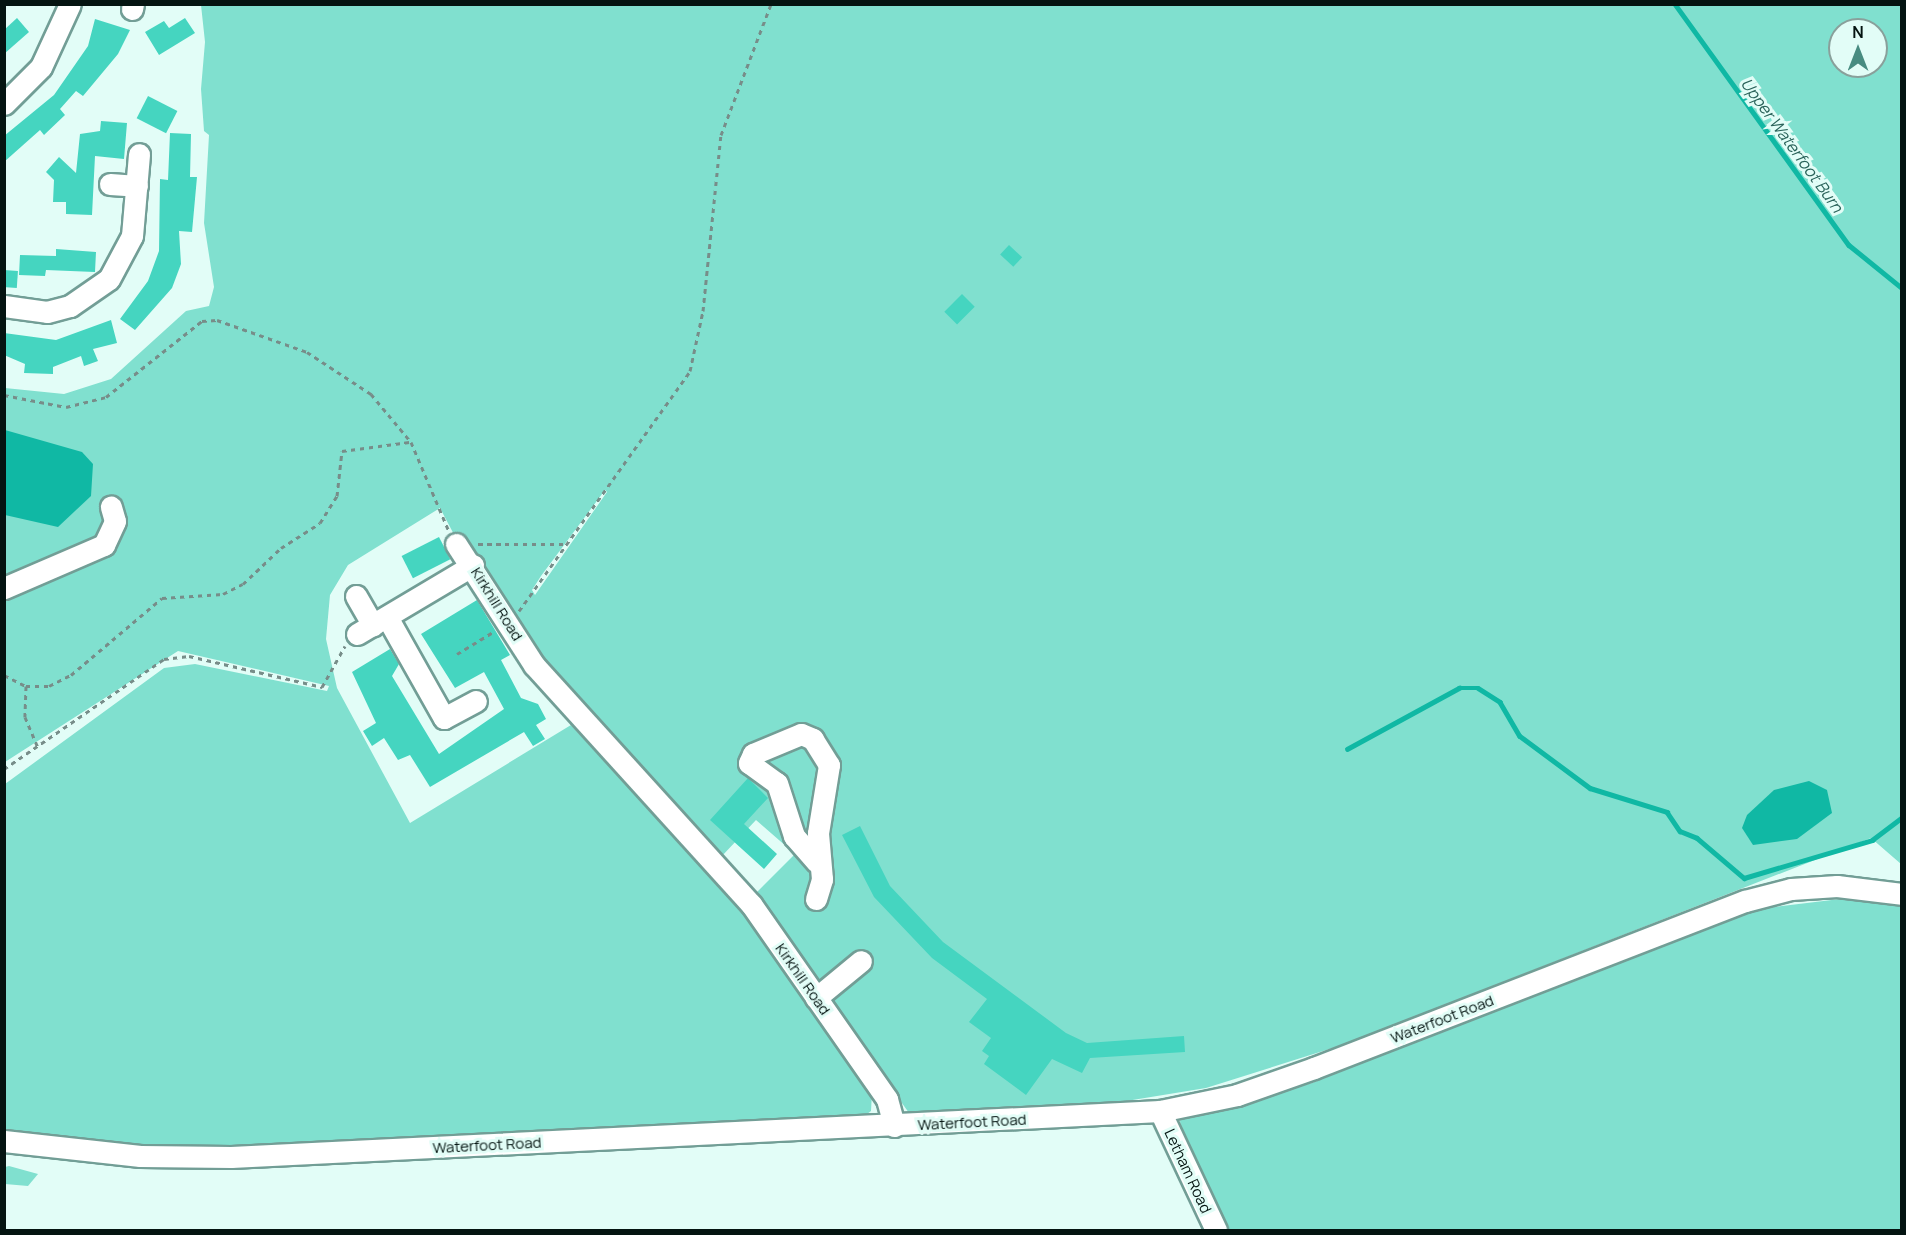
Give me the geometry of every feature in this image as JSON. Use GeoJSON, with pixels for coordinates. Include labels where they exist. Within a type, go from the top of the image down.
{"type":"FeatureCollection","features":[{"type":"Feature","properties":{"kind":"street"},"geometry":{"type":"LineString","coordinates":[[5,101],[41,67],[70,4]]}},
{"type":"Feature","properties":{"kind":"street"},"geometry":{"type":"LineString","coordinates":[[4,306],[47,312],[94,294],[124,259],[137,186],[139,154]]}},
{"type":"Feature","properties":{"kind":"street"},"geometry":{"type":"LineString","coordinates":[[110,184],[137,186]]}},
{"type":"Feature","properties":{"kind":"street"},"geometry":{"type":"LineString","coordinates":[[4,588],[104,544],[114,527],[111,507]]}},
{"type":"Feature","properties":{"kind":"street","name":"Kirkhill Road"},"geometry":{"type":"LineString","coordinates":[[456,544],[473,565],[510,622],[534,665],[716,862],[888,1099],[894,1126]]}},
{"type":"Feature","properties":{"kind":"street"},"geometry":{"type":"LineString","coordinates":[[372,625],[473,565]]}},
{"type":"Feature","properties":{"kind":"street"},"geometry":{"type":"LineString","coordinates":[[356,596],[372,625],[444,718],[476,701]]}},
{"type":"Feature","properties":{"kind":"street"},"geometry":{"type":"LineString","coordinates":[[816,898],[822,879],[817,862],[829,765],[813,739],[801,734],[753,754],[749,763],[777,783],[794,836],[817,862]]}},
{"type":"Feature","properties":{"kind":"street","name":"Waterfoot Road"},"geometry":{"type":"LineString","coordinates":[[4,1141],[129,1155],[231,1157],[894,1126],[1160,1111],[1237,1095],[1314,1068],[1745,901],[1791,889],[1837,886],[1902,894]]}},
{"type":"Feature","properties":{"kind":"street"},"geometry":{"type":"LineString","coordinates":[[816,998],[861,961]]}},
{"type":"Feature","properties":{"kind":"street","name":"Letham Road"},"geometry":{"type":"LineString","coordinates":[[1160,1111],[1216,1230]]}},
{"type":"Feature","properties":{"kind":"path"},"geometry":{"type":"LineString","coordinates":[[457,654],[510,622],[690,371],[703,311],[720,135],[771,4]]}},
{"type":"Feature","properties":{"kind":"path"},"geometry":{"type":"LineString","coordinates":[[4,395],[66,407],[106,397],[202,321],[217,320],[307,352],[371,394],[411,442],[456,544],[568,543]]}},
{"type":"Feature","properties":{"kind":"path"},"geometry":{"type":"LineString","coordinates":[[4,675],[26,686],[49,686],[70,675],[162,598],[223,594],[243,584],[281,548],[320,523],[337,496],[342,451],[411,442]]}},
{"type":"Feature","properties":{"kind":"path"},"geometry":{"type":"LineString","coordinates":[[4,769],[164,659],[189,656],[322,687],[372,625]]}},
{"type":"Feature","properties":{"kind":"path"},"geometry":{"type":"LineString","coordinates":[[26,686],[25,717],[38,747]]}},
{"type":"Feature","properties":{"kind":"shaded area"},"geometry":{"type":"Polygon","coordinates":[[[201,5],[1901,5],[1901,864],[1871,838],[1342,1045],[1206,1088],[1108,1104],[914,1120],[754,895],[795,854],[756,820],[721,857],[540,655],[519,622],[506,633],[440,508],[348,565],[330,595],[326,639],[337,688],[410,823],[571,725],[741,909],[872,1093],[871,1111],[863,1117],[193,1150],[5,1134],[5,784],[164,668],[195,664],[327,691],[329,686],[178,651],[5,762],[5,388],[64,394],[111,379],[186,311],[209,306],[214,287],[204,223],[209,135],[204,131],[201,89],[205,42],[201,5]],[[605,490],[541,576],[532,590],[535,595],[607,492],[605,490]]]}},
{"type":"Feature","properties":{"kind":"shaded area"},"geometry":{"type":"Polygon","coordinates":[[[5,430],[82,452],[93,464],[91,496],[58,527],[5,515],[5,430]]]}},
{"type":"Feature","properties":{"kind":"shaded area"},"geometry":{"type":"Polygon","coordinates":[[[545,689],[577,721],[571,725],[545,689]]]}},
{"type":"Feature","properties":{"kind":"shaded area"},"geometry":{"type":"Polygon","coordinates":[[[1809,781],[1827,790],[1832,813],[1797,839],[1753,845],[1742,828],[1747,815],[1774,790],[1809,781]]]}},
{"type":"Feature","properties":{"kind":"shaded area"},"geometry":{"type":"Polygon","coordinates":[[[1840,899],[1901,905],[1901,1230],[1223,1230],[1181,1134],[1180,1120],[1312,1083],[1742,911],[1840,899]]]}},
{"type":"Feature","properties":{"kind":"shaded area"},"geometry":{"type":"Polygon","coordinates":[[[9,1166],[38,1174],[28,1186],[5,1184],[5,1167],[9,1166]]]}},
{"type":"Feature","properties":{"kind":"building"},"geometry":{"type":"Polygon","coordinates":[[[17,18],[29,32],[4,54],[4,30],[17,18]]]}},
{"type":"Feature","properties":{"kind":"building"},"geometry":{"type":"Polygon","coordinates":[[[185,18],[195,33],[159,55],[145,32],[164,21],[169,28],[185,18]]]}},
{"type":"Feature","properties":{"kind":"building"},"geometry":{"type":"Polygon","coordinates":[[[95,19],[130,30],[118,54],[83,96],[76,91],[60,109],[65,115],[44,135],[40,130],[4,162],[4,136],[54,95],[88,46],[95,19]]]}},
{"type":"Feature","properties":{"kind":"building"},"geometry":{"type":"Polygon","coordinates":[[[148,96],[177,111],[166,133],[137,118],[148,96]]]}},
{"type":"Feature","properties":{"kind":"building"},"geometry":{"type":"Polygon","coordinates":[[[101,121],[127,123],[124,159],[95,156],[92,215],[66,214],[66,202],[53,202],[54,180],[46,172],[59,157],[76,173],[80,134],[100,131],[101,121]]]}},
{"type":"Feature","properties":{"kind":"building"},"geometry":{"type":"Polygon","coordinates":[[[170,133],[191,134],[190,177],[197,177],[192,232],[179,231],[181,264],[172,288],[135,330],[120,319],[148,281],[159,251],[160,179],[168,180],[170,133]]]}},
{"type":"Feature","properties":{"kind":"building"},"geometry":{"type":"Polygon","coordinates":[[[1009,245],[1022,257],[1013,267],[1000,255],[1009,245]]]}},
{"type":"Feature","properties":{"kind":"building"},"geometry":{"type":"Polygon","coordinates":[[[56,249],[96,252],[95,272],[46,270],[45,276],[19,275],[20,255],[56,256],[56,249]]]}},
{"type":"Feature","properties":{"kind":"building"},"geometry":{"type":"Polygon","coordinates":[[[4,270],[18,271],[17,288],[4,287],[4,270]]]}},
{"type":"Feature","properties":{"kind":"building"},"geometry":{"type":"Polygon","coordinates":[[[962,294],[975,307],[957,324],[944,312],[962,294]]]}},
{"type":"Feature","properties":{"kind":"building"},"geometry":{"type":"Polygon","coordinates":[[[111,320],[117,343],[93,349],[98,361],[84,366],[81,356],[53,367],[53,374],[24,373],[25,364],[4,355],[4,333],[56,340],[111,320]]]}},
{"type":"Feature","properties":{"kind":"building"},"geometry":{"type":"Polygon","coordinates":[[[439,537],[450,559],[413,578],[402,556],[439,537]]]}},
{"type":"Feature","properties":{"kind":"building"},"geometry":{"type":"Polygon","coordinates":[[[477,600],[510,655],[501,660],[521,698],[538,704],[546,719],[536,725],[545,739],[533,746],[524,732],[430,787],[410,755],[398,760],[384,738],[372,746],[363,731],[376,723],[352,672],[390,649],[399,664],[392,676],[439,754],[504,709],[484,672],[455,688],[421,634],[477,600]]]}},
{"type":"Feature","properties":{"kind":"building"},"geometry":{"type":"Polygon","coordinates":[[[748,778],[768,798],[744,824],[777,854],[764,869],[710,820],[748,778]]]}},
{"type":"Feature","properties":{"kind":"building"},"geometry":{"type":"Polygon","coordinates":[[[860,826],[890,886],[943,942],[1066,1033],[1087,1043],[1184,1036],[1185,1052],[1090,1058],[1082,1073],[1052,1059],[1026,1095],[984,1064],[989,1056],[982,1051],[991,1038],[969,1022],[987,999],[932,958],[874,897],[842,835],[860,826]]]}},
{"type":"Feature","properties":{"kind":"waterway","name":"Upper Waterfoot Burn"},"geometry":{"type":"LineString","coordinates":[[1675,4],[1849,245],[1902,288]]}},
{"type":"Feature","properties":{"kind":"waterway"},"geometry":{"type":"LineString","coordinates":[[1347,749],[1459,688],[1478,688],[1500,702],[1520,736],[1590,788],[1667,812],[1680,831],[1697,838],[1744,878],[1872,840],[1902,817]]}}]}
